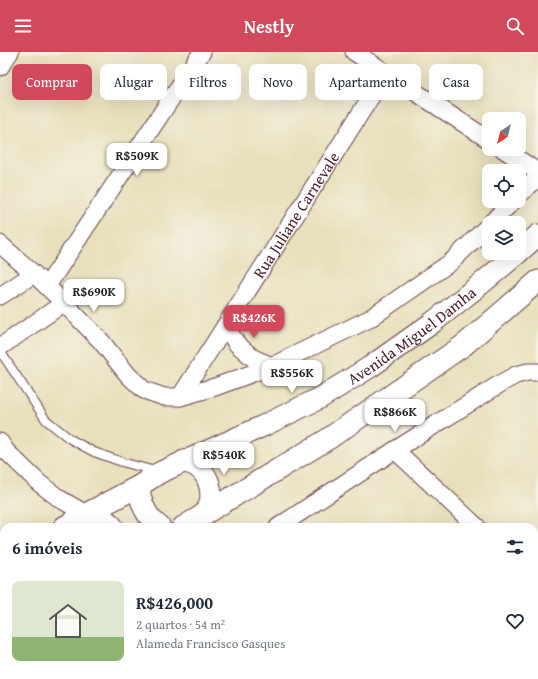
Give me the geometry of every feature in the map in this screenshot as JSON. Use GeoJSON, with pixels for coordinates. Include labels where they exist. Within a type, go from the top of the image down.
{"type":"FeatureCollection","features":[{"type":"Feature","properties":{"kind":"street"},"geometry":{"type":"LineString","coordinates":[[0,67],[10,52]]}},
{"type":"Feature","properties":{"kind":"street"},"geometry":{"type":"LineString","coordinates":[[47,286],[202,52]]}},
{"type":"Feature","properties":{"kind":"street"},"geometry":{"type":"LineString","coordinates":[[354,52],[372,64]]}},
{"type":"Feature","properties":{"kind":"street"},"geometry":{"type":"LineString","coordinates":[[421,96],[482,135]]}},
{"type":"Feature","properties":{"kind":"street","name":"Rua Juliane Carnevale"},"geometry":{"type":"LineString","coordinates":[[180,397],[369,100]]}},
{"type":"Feature","properties":{"kind":"street"},"geometry":{"type":"LineString","coordinates":[[513,156],[538,172]]}},
{"type":"Feature","properties":{"kind":"street"},"geometry":{"type":"LineString","coordinates":[[526,188],[538,177]]}},
{"type":"Feature","properties":{"kind":"street"},"geometry":{"type":"LineString","coordinates":[[498,216],[506,208]]}},
{"type":"Feature","properties":{"kind":"street"},"geometry":{"type":"LineString","coordinates":[[0,244],[64,303],[101,341],[128,375],[144,390],[164,397],[180,397],[215,387],[272,366],[368,319],[451,262],[482,232]]}},
{"type":"Feature","properties":{"kind":"street","name":"Avenida Miguel Damha"},"geometry":{"type":"LineString","coordinates":[[526,245],[538,235]]}},
{"type":"Feature","properties":{"kind":"street","name":"Avenida Miguel Damha"},"geometry":{"type":"LineString","coordinates":[[71,523],[139,486],[159,473],[263,426],[320,398],[370,367],[432,323],[509,260]]}},
{"type":"Feature","properties":{"kind":"street"},"geometry":{"type":"LineString","coordinates":[[0,296],[34,274]]}},
{"type":"Feature","properties":{"kind":"street"},"geometry":{"type":"LineString","coordinates":[[189,523],[328,439],[464,345],[538,281]]}},
{"type":"Feature","properties":{"kind":"street"},"geometry":{"type":"LineString","coordinates":[[0,348],[64,303]]}},
{"type":"Feature","properties":{"kind":"street"},"geometry":{"type":"LineString","coordinates":[[225,326],[237,344],[253,358],[272,366]]}},
{"type":"Feature","properties":{"kind":"street"},"geometry":{"type":"LineString","coordinates":[[284,523],[395,450],[503,382],[516,375],[533,372]]}},
{"type":"Feature","properties":{"kind":"street"},"geometry":{"type":"LineString","coordinates":[[2,450],[39,483],[60,499],[86,514],[99,516],[111,523]]}},
{"type":"Feature","properties":{"kind":"street"},"geometry":{"type":"LineString","coordinates":[[395,450],[473,523]]}},
{"type":"Feature","properties":{"kind":"street"},"geometry":{"type":"LineString","coordinates":[[184,461],[195,465],[203,472],[209,482],[211,493],[210,504],[204,514]]}},
{"type":"Feature","properties":{"kind":"street"},"geometry":{"type":"LineString","coordinates":[[139,486],[143,506],[148,516],[154,523]]}},
{"type":"Feature","properties":{"kind":"lane"},"geometry":{"type":"LineString","coordinates":[[0,351],[46,420],[70,439],[94,452],[159,473]]}}]}
